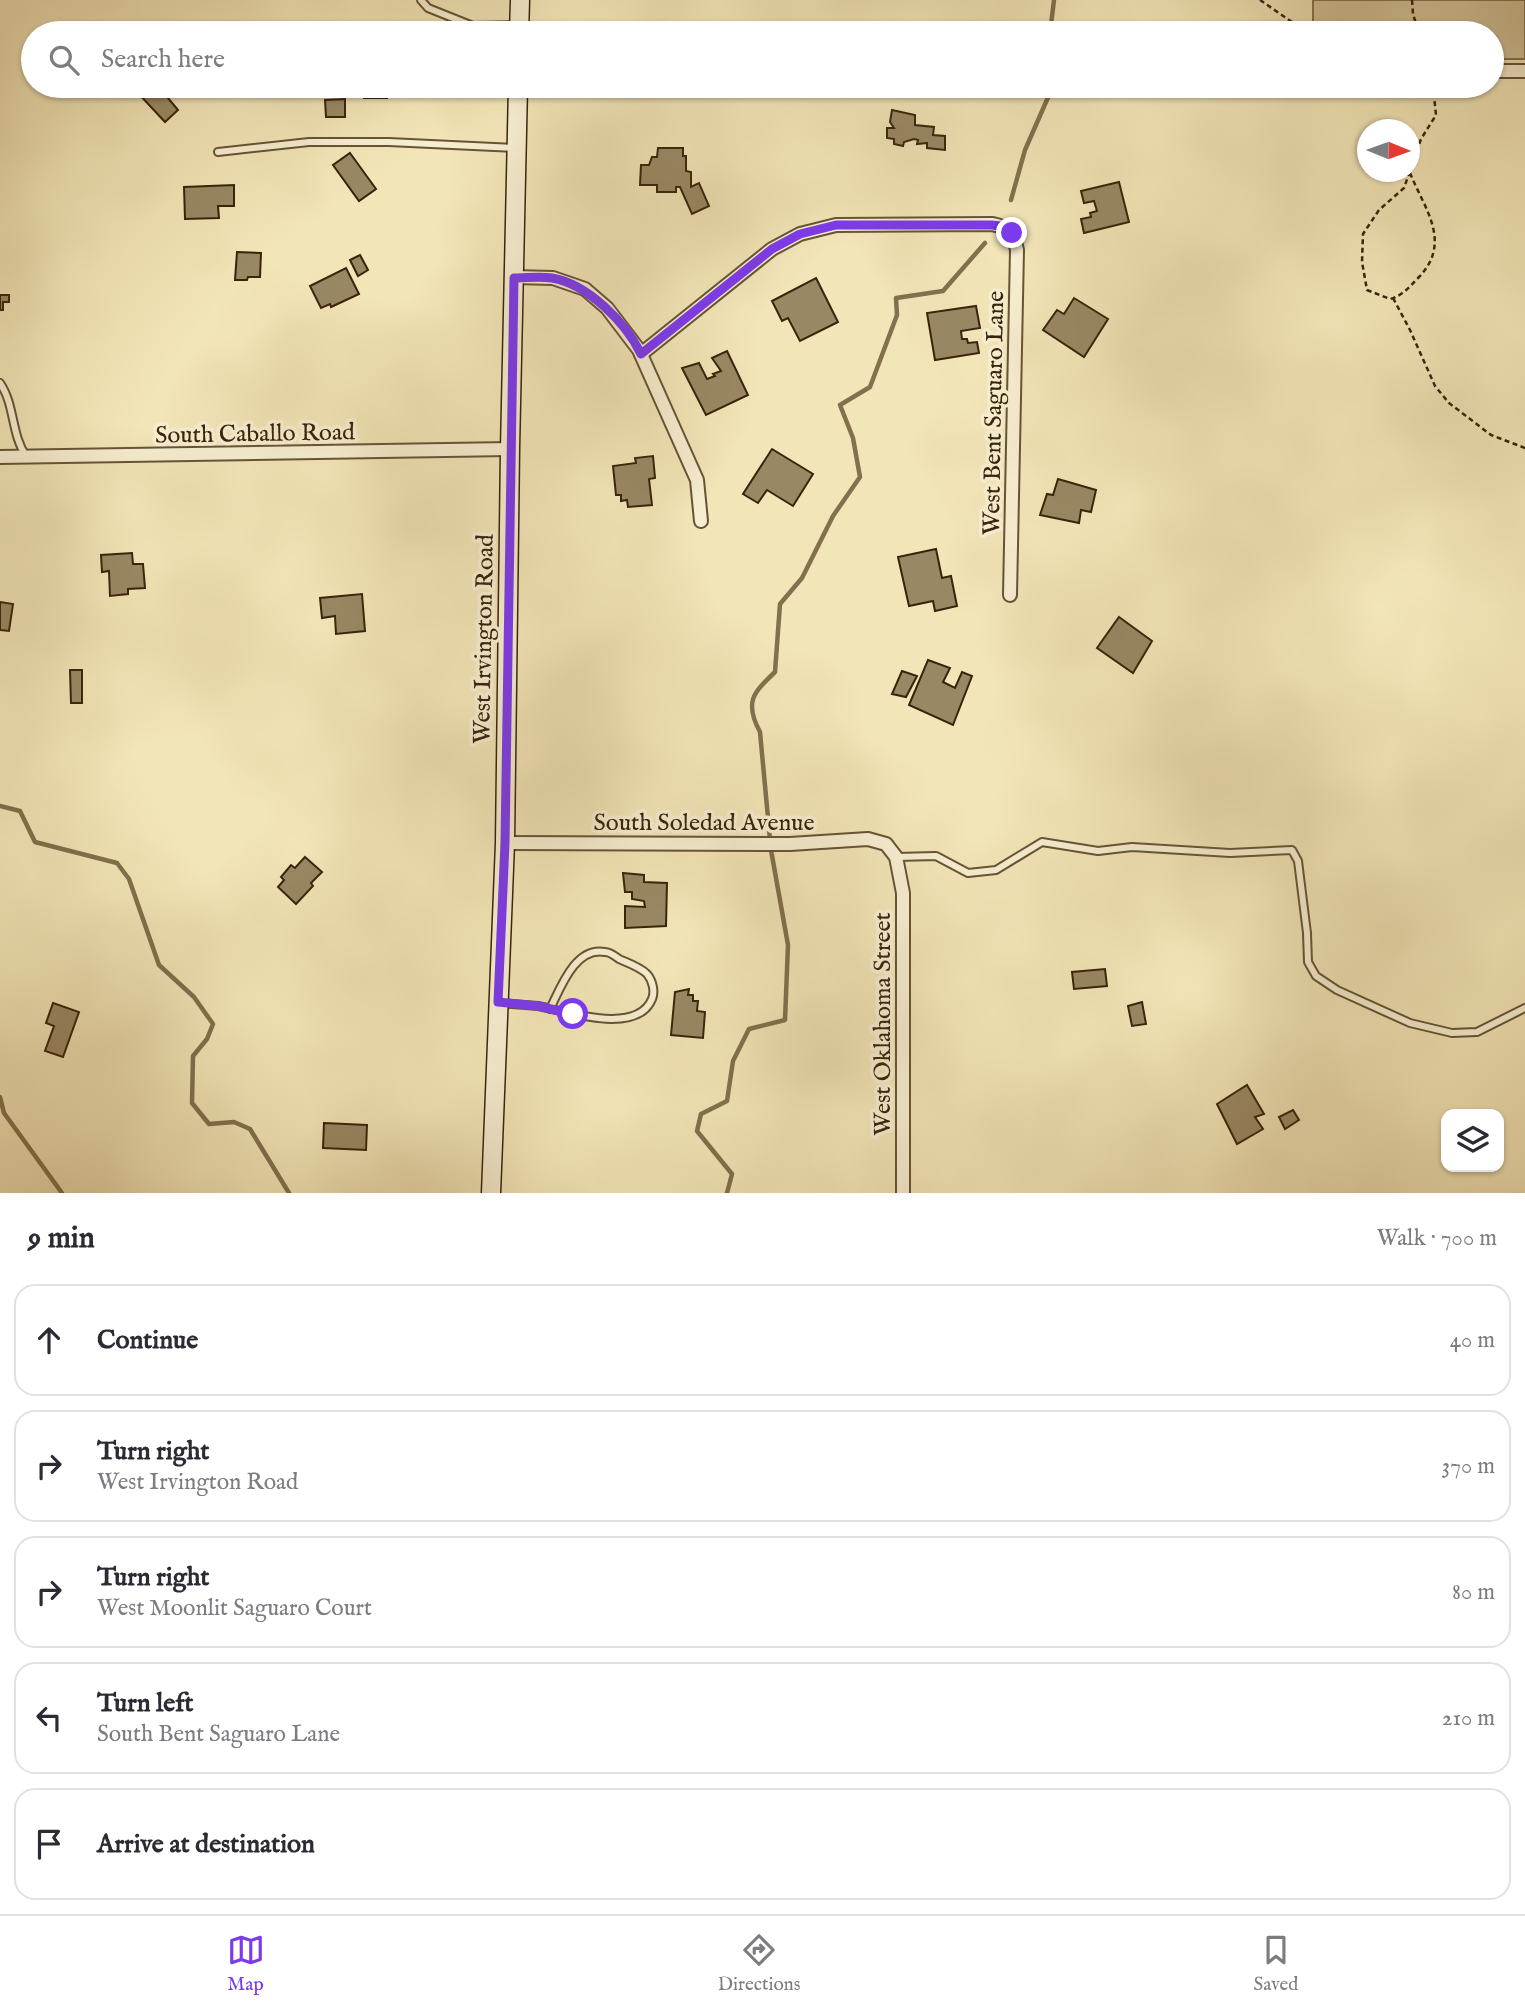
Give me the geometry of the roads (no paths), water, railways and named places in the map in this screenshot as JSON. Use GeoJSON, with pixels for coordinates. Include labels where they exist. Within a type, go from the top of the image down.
{"type":"FeatureCollection","features":[{"type":"Feature","properties":{"kind":"main road"},"geometry":{"type":"LineString","coordinates":[[519,21],[520,0]]}},
{"type":"Feature","properties":{"kind":"main road","name":"West Irvington Road"},"geometry":{"type":"LineString","coordinates":[[491,1193],[505,843],[518,98]]}},
{"type":"Feature","properties":{"kind":"street"},"geometry":{"type":"LineString","coordinates":[[1504,71],[1525,71]]}},
{"type":"Feature","properties":{"kind":"street","name":"West Bent Saguaro Lane"},"geometry":{"type":"LineString","coordinates":[[641,354],[772,249],[800,234],[836,225],[992,225],[1012,233],[1017,250],[1010,595]]}},
{"type":"Feature","properties":{"kind":"street"},"geometry":{"type":"LineString","coordinates":[[514,278],[553,278],[584,289],[607,308],[641,354],[697,480],[701,521]]}},
{"type":"Feature","properties":{"kind":"street","name":"South Caballo Road"},"geometry":{"type":"LineString","coordinates":[[0,457],[510,449]]}},
{"type":"Feature","properties":{"kind":"street","name":"South Soledad Avenue"},"geometry":{"type":"LineString","coordinates":[[505,843],[790,844],[868,839],[886,844],[896,856]]}},
{"type":"Feature","properties":{"kind":"street","name":"West Oklahoma Street"},"geometry":{"type":"LineString","coordinates":[[896,856],[903,893],[904,918],[903,1193]]}},
{"type":"Feature","properties":{"kind":"lane"},"geometry":{"type":"LineString","coordinates":[[421,0],[428,8],[460,21]]}},
{"type":"Feature","properties":{"kind":"lane"},"geometry":{"type":"LineString","coordinates":[[218,152],[309,142],[389,142],[517,148]]}},
{"type":"Feature","properties":{"kind":"lane"},"geometry":{"type":"LineString","coordinates":[[0,383],[9,402],[18,444],[27,458]]}},
{"type":"Feature","properties":{"kind":"lane"},"geometry":{"type":"LineString","coordinates":[[896,856],[936,856],[968,873],[996,870],[1042,842],[1098,851],[1132,847],[1230,853],[1292,850],[1298,861],[1308,962],[1316,976],[1337,990],[1410,1023],[1452,1033],[1476,1032],[1525,1008]]}},
{"type":"Feature","properties":{"kind":"lane"},"geometry":{"type":"LineString","coordinates":[[498,1002],[596,1019],[630,1016],[650,1004],[654,994],[649,976],[640,969],[605,951],[595,952],[577,962],[550,1009]]}},
{"type":"Feature","properties":{"kind":"waterway"},"geometry":{"type":"LineString","coordinates":[[1051,21],[1054,0]]}},
{"type":"Feature","properties":{"kind":"waterway"},"geometry":{"type":"LineString","coordinates":[[1011,200],[1025,150],[1048,98]]}},
{"type":"Feature","properties":{"kind":"waterway"},"geometry":{"type":"LineString","coordinates":[[727,1193],[732,1174],[697,1131],[701,1114],[727,1101],[733,1061],[749,1029],[785,1020],[788,945],[771,850],[760,732],[752,713],[753,699],[775,672],[780,604],[802,578],[833,516],[860,477],[853,438],[840,405],[870,387],[897,315],[896,298],[943,291],[985,243]]}},
{"type":"Feature","properties":{"kind":"waterway"},"geometry":{"type":"LineString","coordinates":[[0,806],[20,811],[35,842],[117,863],[129,879],[159,965],[194,997],[213,1024],[207,1039],[193,1056],[192,1103],[209,1124],[234,1122],[250,1129],[289,1193]]}},
{"type":"Feature","properties":{"kind":"waterway"},"geometry":{"type":"LineString","coordinates":[[0,1097],[4,1113],[62,1193]]}}]}
